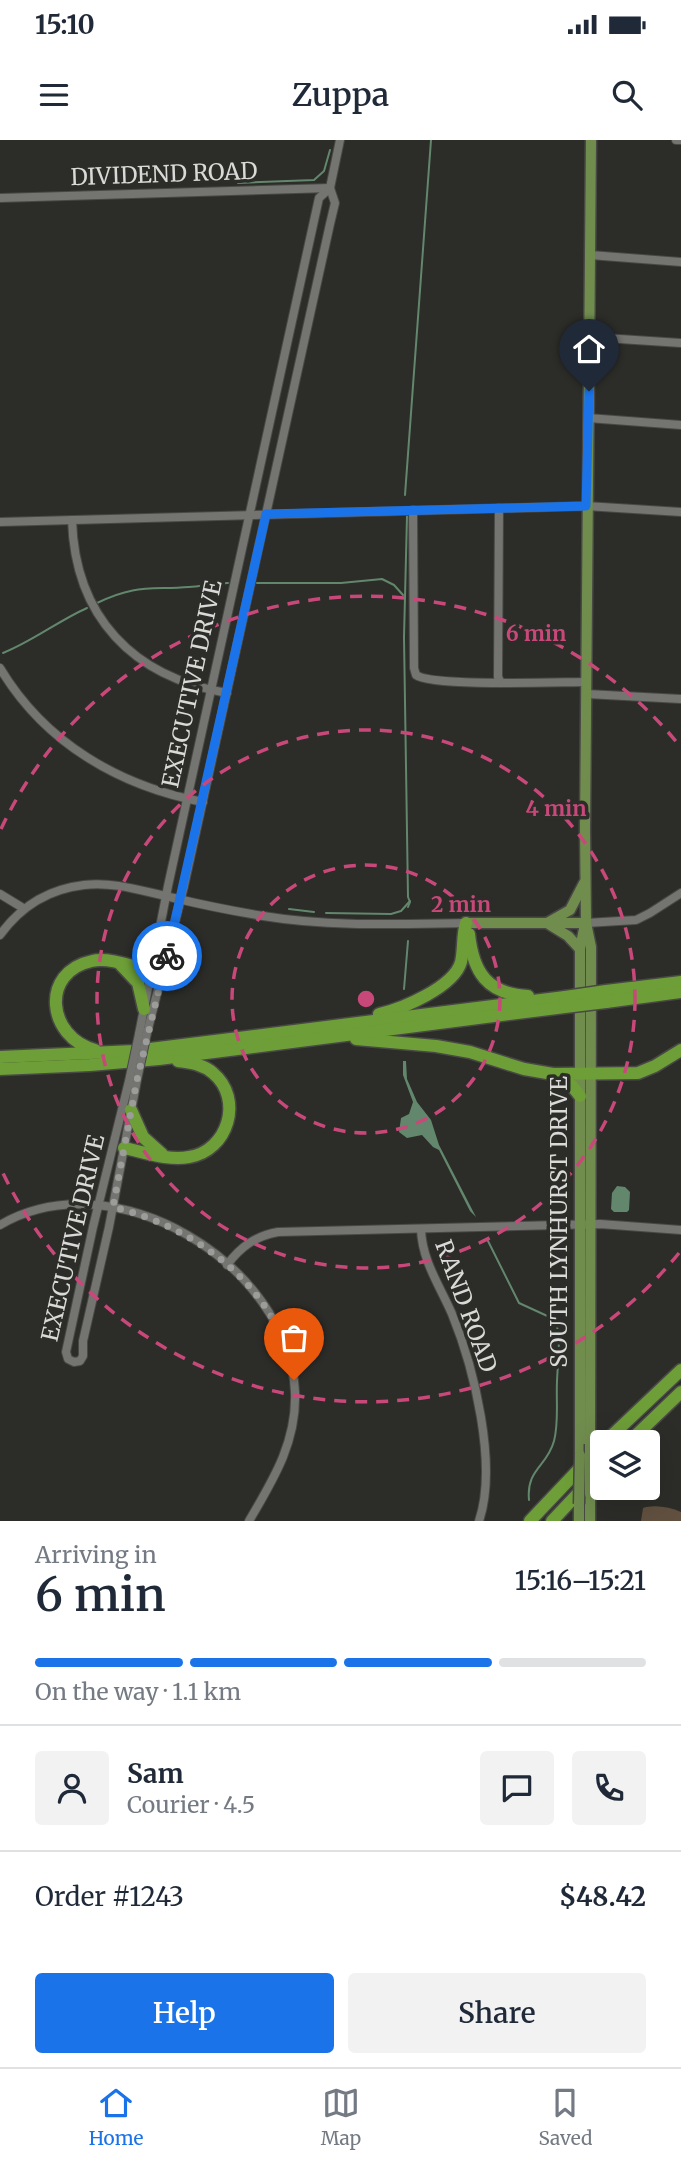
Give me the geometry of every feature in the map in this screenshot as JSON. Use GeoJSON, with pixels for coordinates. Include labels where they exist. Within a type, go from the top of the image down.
{"type":"FeatureCollection","features":[{"type":"Feature","properties":{"kind":"highway"},"geometry":{"type":"LineString","coordinates":[[466,923],[473,959],[478,970],[491,984],[509,993],[565,1002]]}},
{"type":"Feature","properties":{"kind":"highway"},"geometry":{"type":"LineString","coordinates":[[332,1026],[398,1009],[450,978],[460,965],[462,934],[466,923]]}},
{"type":"Feature","properties":{"kind":"highway"},"geometry":{"type":"LineString","coordinates":[[106,1052],[81,1045],[65,1032],[57,1016],[56,998],[62,981],[75,968],[94,960],[151,971],[159,970],[165,964]]}},
{"type":"Feature","properties":{"kind":"highway"},"geometry":{"type":"LineString","coordinates":[[117,964],[128,970],[138,983],[145,1009]]}},
{"type":"Feature","properties":{"kind":"highway"},"geometry":{"type":"LineString","coordinates":[[0,1069],[159,1059],[606,996],[681,982]]}},
{"type":"Feature","properties":{"kind":"highway"},"geometry":{"type":"LineString","coordinates":[[606,996],[681,992]]}},
{"type":"Feature","properties":{"kind":"highway"},"geometry":{"type":"LineString","coordinates":[[0,1057],[134,1051],[332,1026],[565,1002]]}},
{"type":"Feature","properties":{"kind":"highway"},"geometry":{"type":"LineString","coordinates":[[319,1038],[436,1046],[554,1074],[638,1073],[681,1050]]}},
{"type":"Feature","properties":{"kind":"highway"},"geometry":{"type":"LineString","coordinates":[[118,1148],[169,1157],[190,1157],[204,1152],[214,1144],[226,1128],[229,1104],[220,1081],[207,1068],[192,1063],[159,1059]]}},
{"type":"Feature","properties":{"kind":"highway"},"geometry":{"type":"LineString","coordinates":[[554,1074],[568,1081],[580,1097]]}},
{"type":"Feature","properties":{"kind":"highway"},"geometry":{"type":"LineString","coordinates":[[131,1111],[144,1140],[169,1157]]}},
{"type":"Feature","properties":{"kind":"highway"},"geometry":{"type":"LineString","coordinates":[[615,1430],[681,1370]]}},
{"type":"Feature","properties":{"kind":"highway"},"geometry":{"type":"LineString","coordinates":[[641,1430],[681,1392]]}},
{"type":"Feature","properties":{"kind":"highway"},"geometry":{"type":"LineString","coordinates":[[530,1521],[590,1454]]}},
{"type":"Feature","properties":{"kind":"highway"},"geometry":{"type":"LineString","coordinates":[[552,1521],[590,1481]]}},
{"type":"Feature","properties":{"kind":"main road","name":"SOUTH LYNHURST DRIVE"},"geometry":{"type":"LineString","coordinates":[[591,140],[585,882],[586,923],[591,947],[585,1072],[580,1097],[598,1430]]}},
{"type":"Feature","properties":{"kind":"main road"},"geometry":{"type":"LineString","coordinates":[[547,923],[569,910],[585,882]]}},
{"type":"Feature","properties":{"kind":"main road"},"geometry":{"type":"LineString","coordinates":[[466,923],[586,923]]}},
{"type":"Feature","properties":{"kind":"main road"},"geometry":{"type":"LineString","coordinates":[[547,923],[568,936],[580,949]]}},
{"type":"Feature","properties":{"kind":"main road","name":"SOUTH LYNHURST DRIVE"},"geometry":{"type":"LineString","coordinates":[[579,1521],[585,1225],[585,1072],[580,949],[586,923]]}},
{"type":"Feature","properties":{"kind":"main road","name":"SOUTH LYNHURST DRIVE"},"geometry":{"type":"LineString","coordinates":[[590,1500],[590,1521]]}},
{"type":"Feature","properties":{"kind":"street","name":"EXECUTIVE DRIVE"},"geometry":{"type":"LineString","coordinates":[[133,1080],[131,1111],[118,1148],[106,1206],[66,1354],[69,1360],[74,1362],[80,1361],[83,1356],[83,1341],[106,1206],[118,1148],[143,1033],[165,964],[181,900],[335,203],[330,188],[340,140]]}},
{"type":"Feature","properties":{"kind":"street","name":"EXECUTIVE DRIVE"},"geometry":{"type":"LineString","coordinates":[[143,1033],[151,971],[166,896],[319,198],[330,188]]}},
{"type":"Feature","properties":{"kind":"street","name":"DIVIDEND ROAD"},"geometry":{"type":"LineString","coordinates":[[0,198],[330,188]]}},
{"type":"Feature","properties":{"kind":"street"},"geometry":{"type":"LineString","coordinates":[[590,255],[681,262]]}},
{"type":"Feature","properties":{"kind":"street"},"geometry":{"type":"LineString","coordinates":[[589,337],[681,343]]}},
{"type":"Feature","properties":{"kind":"street"},"geometry":{"type":"LineString","coordinates":[[588,418],[681,425]]}},
{"type":"Feature","properties":{"kind":"street"},"geometry":{"type":"LineString","coordinates":[[0,522],[586,506],[681,512]]}},
{"type":"Feature","properties":{"kind":"street"},"geometry":{"type":"LineString","coordinates":[[499,508],[498,678],[501,683]]}},
{"type":"Feature","properties":{"kind":"street"},"geometry":{"type":"LineString","coordinates":[[413,510],[414,668],[419,677],[428,680],[501,683],[587,682]]}},
{"type":"Feature","properties":{"kind":"street"},"geometry":{"type":"LineString","coordinates":[[72,520],[80,575],[107,628],[125,647],[152,668],[182,682],[227,693]]}},
{"type":"Feature","properties":{"kind":"street"},"geometry":{"type":"LineString","coordinates":[[0,668],[31,711],[81,754],[127,780],[203,802]]}},
{"type":"Feature","properties":{"kind":"street"},"geometry":{"type":"LineString","coordinates":[[587,694],[681,699]]}},
{"type":"Feature","properties":{"kind":"street"},"geometry":{"type":"LineString","coordinates":[[0,935],[23,908],[55,892],[85,885],[116,886],[246,913],[310,922],[386,925],[466,923]]}},
{"type":"Feature","properties":{"kind":"street"},"geometry":{"type":"LineString","coordinates":[[586,923],[636,920],[681,893]]}},
{"type":"Feature","properties":{"kind":"street"},"geometry":{"type":"LineString","coordinates":[[0,894],[23,908]]}},
{"type":"Feature","properties":{"kind":"street"},"geometry":{"type":"LineString","coordinates":[[0,1225],[41,1208],[64,1205],[106,1206],[142,1215],[172,1227],[227,1265],[254,1292],[276,1323],[288,1352],[295,1390],[293,1422],[285,1456],[249,1521]]}},
{"type":"Feature","properties":{"kind":"street"},"geometry":{"type":"LineString","coordinates":[[227,1265],[246,1244],[273,1233],[585,1225],[681,1230]]}},
{"type":"Feature","properties":{"kind":"street","name":"RAND ROAD"},"geometry":{"type":"LineString","coordinates":[[421,1229],[425,1258],[458,1330],[477,1395],[485,1475],[484,1499],[479,1521]]}},
{"type":"Feature","properties":{"kind":"shaded area"},"geometry":{"type":"Polygon","coordinates":[[[403,1061],[406,1061],[407,1079],[417,1102],[431,1120],[439,1145],[476,1217],[470,1211],[439,1150],[422,1135],[407,1138],[399,1132],[401,1118],[409,1114],[413,1102],[403,1075],[403,1061]]]}},
{"type":"Feature","properties":{"kind":"shaded area"},"geometry":{"type":"Polygon","coordinates":[[[617,1186],[625,1187],[630,1192],[627,1212],[614,1212],[611,1209],[612,1193],[617,1186]]]}},
{"type":"Feature","properties":{"kind":"shaded area"},"geometry":{"type":"Polygon","coordinates":[[[659,1506],[677,1510],[681,1512],[681,1521],[641,1521],[643,1508],[659,1506]]]}},
{"type":"Feature","properties":{"kind":"waterway"},"geometry":{"type":"LineString","coordinates":[[405,495],[431,140]]}},
{"type":"Feature","properties":{"kind":"waterway"},"geometry":{"type":"LineString","coordinates":[[238,183],[314,180],[324,171],[330,150]]}},
{"type":"Feature","properties":{"kind":"waterway"},"geometry":{"type":"LineString","coordinates":[[407,516],[404,637],[408,907]]}},
{"type":"Feature","properties":{"kind":"waterway"},"geometry":{"type":"LineString","coordinates":[[257,583],[341,583],[382,579],[394,585],[403,595]]}},
{"type":"Feature","properties":{"kind":"waterway"},"geometry":{"type":"LineString","coordinates":[[97,603],[133,590],[228,583]]}},
{"type":"Feature","properties":{"kind":"waterway"},"geometry":{"type":"LineString","coordinates":[[3,653],[87,608]]}},
{"type":"Feature","properties":{"kind":"waterway"},"geometry":{"type":"LineString","coordinates":[[326,913],[391,914],[401,911],[410,901]]}},
{"type":"Feature","properties":{"kind":"waterway"},"geometry":{"type":"LineString","coordinates":[[289,909],[314,912]]}},
{"type":"Feature","properties":{"kind":"waterway"},"geometry":{"type":"LineString","coordinates":[[404,989],[408,941]]}},
{"type":"Feature","properties":{"kind":"waterway"},"geometry":{"type":"LineString","coordinates":[[487,1239],[519,1303],[556,1320],[558,1329],[556,1434],[551,1450],[531,1481],[529,1500]]}},
{"type":"Feature","properties":{"kind":"way so far"},"geometry":{"type":"LineString","coordinates":[[167,956],[147,1033],[113,1207],[155,1219],[172,1227],[227,1265],[254,1292],[273,1317],[286,1346],[294,1380]]}},
{"type":"Feature","properties":{"kind":"route"},"geometry":{"type":"LineString","coordinates":[[167,956],[266,514],[586,506],[589,391]]}}]}
